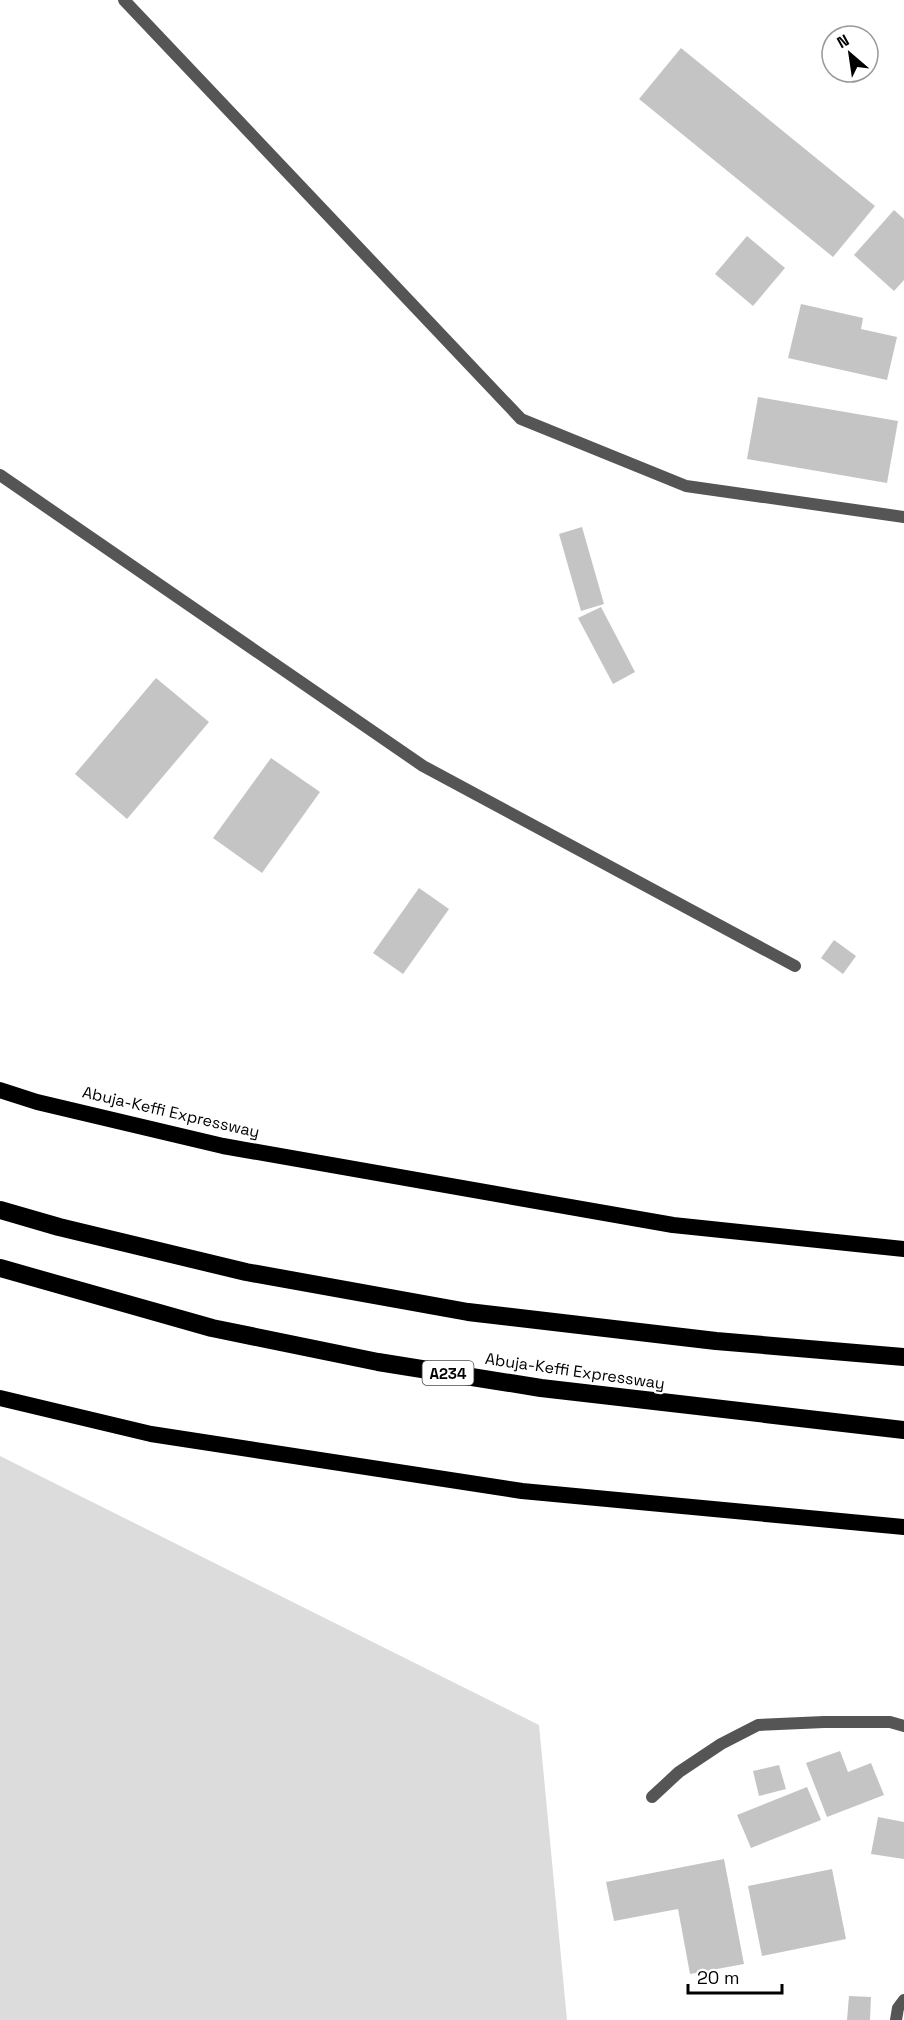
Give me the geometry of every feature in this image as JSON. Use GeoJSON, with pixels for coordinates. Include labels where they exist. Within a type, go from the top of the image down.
{"type":"FeatureCollection","features":[{"type":"Feature","properties":{"kind":"highway","name":"Abuja-Keffi Expressway"},"geometry":{"type":"LineString","coordinates":[[0,1090],[38,1102],[223,1146],[673,1226],[904,1249]]}},
{"type":"Feature","properties":{"kind":"highway"},"geometry":{"type":"LineString","coordinates":[[0,1210],[59,1227],[246,1272],[468,1312],[716,1341],[904,1357]]}},
{"type":"Feature","properties":{"kind":"highway","name":"Abuja-Keffi Expressway"},"geometry":{"type":"LineString","coordinates":[[0,1268],[212,1328],[378,1362],[541,1388],[904,1430]]}},
{"type":"Feature","properties":{"kind":"highway"},"geometry":{"type":"LineString","coordinates":[[0,1398],[152,1434],[522,1491],[904,1527]]}},
{"type":"Feature","properties":{"kind":"street"},"geometry":{"type":"LineString","coordinates":[[124,0],[521,419],[686,486],[904,517]]}},
{"type":"Feature","properties":{"kind":"street"},"geometry":{"type":"LineString","coordinates":[[0,475],[423,766],[795,966]]}},
{"type":"Feature","properties":{"kind":"street"},"geometry":{"type":"LineString","coordinates":[[652,1797],[679,1772],[721,1744],[758,1725],[890,1722],[904,1726]]}},
{"type":"Feature","properties":{"kind":"street"},"geometry":{"type":"LineString","coordinates":[[896,2020],[898,2008],[904,2000]]}},
{"type":"Feature","properties":{"kind":"shaded area"},"geometry":{"type":"Polygon","coordinates":[[[0,1456],[539,1725],[567,2020],[0,2020],[0,1456]]]}},
{"type":"Feature","properties":{"kind":"building"},"geometry":{"type":"Polygon","coordinates":[[[681,48],[875,206],[833,257],[639,99],[681,48]]]}},
{"type":"Feature","properties":{"kind":"building"},"geometry":{"type":"Polygon","coordinates":[[[894,210],[904,219],[904,280],[894,291],[854,255],[894,210]]]}},
{"type":"Feature","properties":{"kind":"building"},"geometry":{"type":"Polygon","coordinates":[[[747,236],[785,268],[753,306],[715,274],[747,236]]]}},
{"type":"Feature","properties":{"kind":"building"},"geometry":{"type":"Polygon","coordinates":[[[801,304],[863,318],[861,329],[897,337],[887,380],[788,358],[801,304]]]}},
{"type":"Feature","properties":{"kind":"building"},"geometry":{"type":"Polygon","coordinates":[[[758,397],[898,421],[887,483],[747,459],[758,397]]]}},
{"type":"Feature","properties":{"kind":"building"},"geometry":{"type":"Polygon","coordinates":[[[582,527],[604,604],[581,611],[559,534],[582,527]]]}},
{"type":"Feature","properties":{"kind":"building"},"geometry":{"type":"Polygon","coordinates":[[[601,607],[635,672],[613,684],[578,618],[601,607]]]}},
{"type":"Feature","properties":{"kind":"building"},"geometry":{"type":"Polygon","coordinates":[[[156,678],[209,722],[127,819],[75,774],[156,678]]]}},
{"type":"Feature","properties":{"kind":"building"},"geometry":{"type":"Polygon","coordinates":[[[271,758],[320,792],[262,873],[213,838],[271,758]]]}},
{"type":"Feature","properties":{"kind":"building"},"geometry":{"type":"Polygon","coordinates":[[[419,888],[449,909],[403,974],[373,953],[419,888]]]}},
{"type":"Feature","properties":{"kind":"building"},"geometry":{"type":"Polygon","coordinates":[[[834,940],[856,956],[843,974],[821,958],[834,940]]]}},
{"type":"Feature","properties":{"kind":"building"},"geometry":{"type":"Polygon","coordinates":[[[840,1751],[848,1772],[871,1763],[884,1795],[827,1817],[806,1763],[840,1751]]]}},
{"type":"Feature","properties":{"kind":"building"},"geometry":{"type":"Polygon","coordinates":[[[779,1765],[786,1789],[759,1796],[753,1771],[779,1765]]]}},
{"type":"Feature","properties":{"kind":"building"},"geometry":{"type":"Polygon","coordinates":[[[807,1787],[821,1820],[751,1848],[737,1815],[807,1787]]]}},
{"type":"Feature","properties":{"kind":"building"},"geometry":{"type":"Polygon","coordinates":[[[878,1817],[904,1822],[904,1859],[871,1854],[878,1817]]]}},
{"type":"Feature","properties":{"kind":"building"},"geometry":{"type":"Polygon","coordinates":[[[724,1859],[744,1964],[690,1974],[678,1909],[614,1921],[606,1882],[724,1859]]]}},
{"type":"Feature","properties":{"kind":"building"},"geometry":{"type":"Polygon","coordinates":[[[832,1869],[846,1939],[762,1956],[748,1886],[832,1869]]]}},
{"type":"Feature","properties":{"kind":"building"},"geometry":{"type":"Polygon","coordinates":[[[849,1996],[871,1997],[870,2020],[847,2020],[849,1996]]]}}]}
